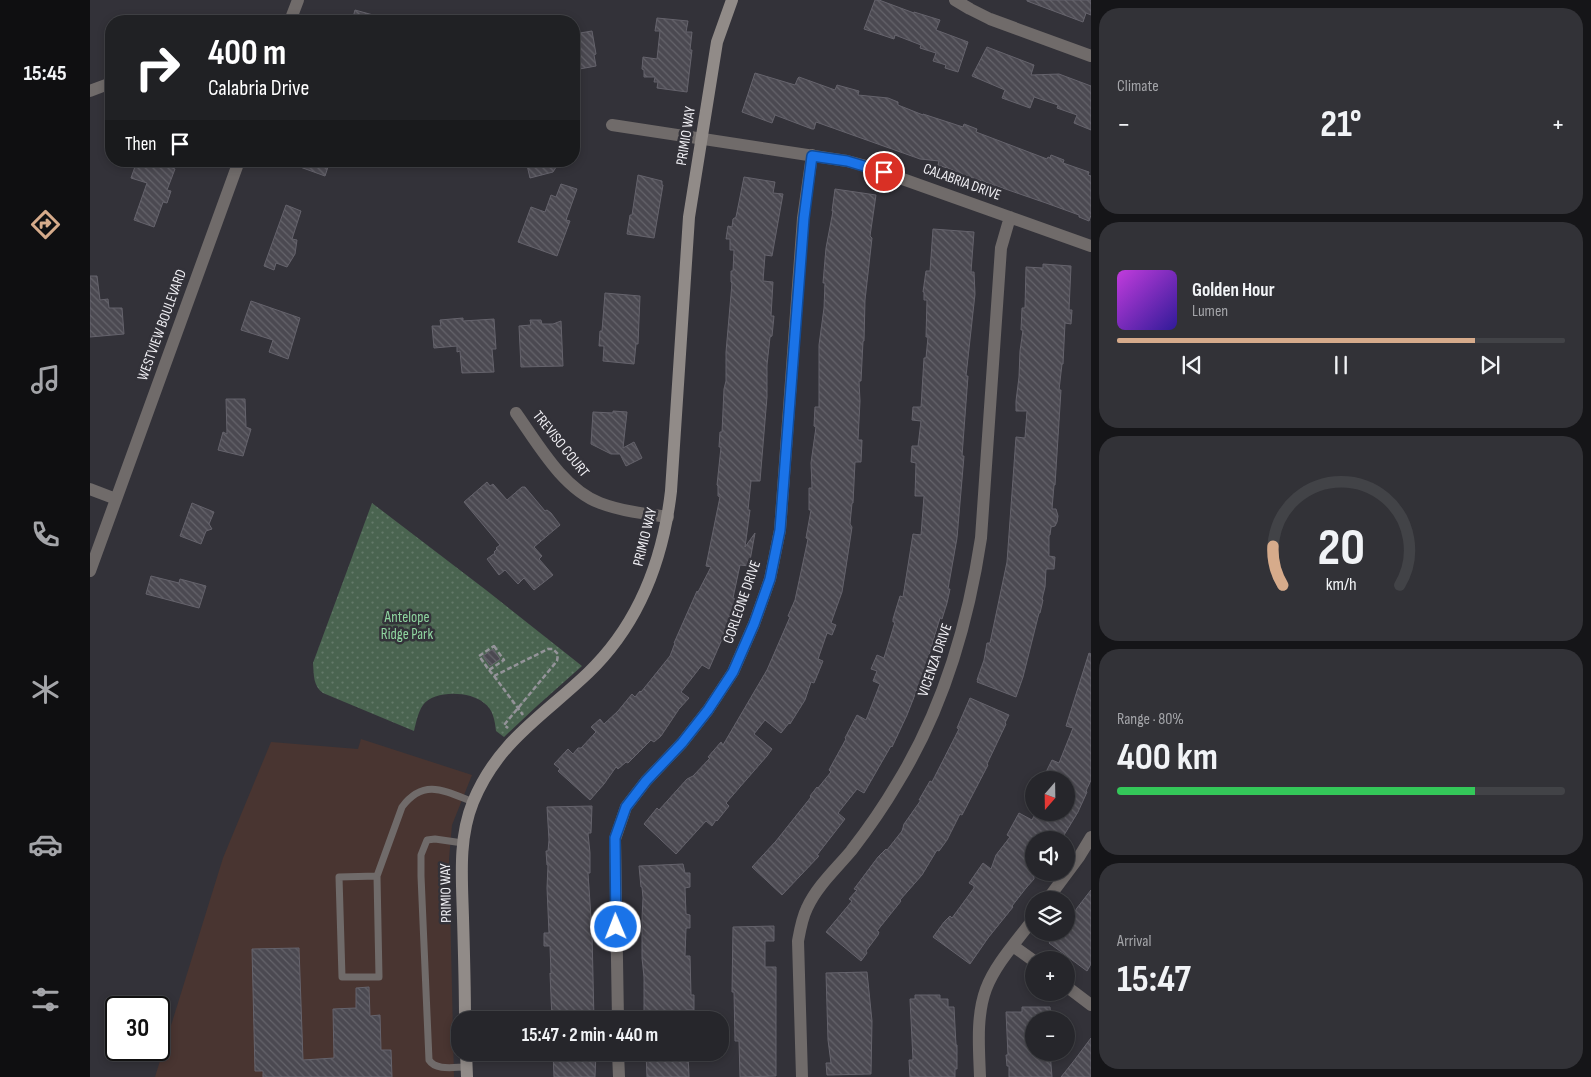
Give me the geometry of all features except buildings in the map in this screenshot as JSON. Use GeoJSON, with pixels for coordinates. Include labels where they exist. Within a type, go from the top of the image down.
{"type":"FeatureCollection","features":[{"type":"Feature","properties":{"kind":"street"},"geometry":{"type":"LineString","coordinates":[[292,15],[298,0]]}},
{"type":"Feature","properties":{"kind":"street","name":"PRIMIO WAY"},"geometry":{"type":"LineString","coordinates":[[466,1011],[461,864],[466,823],[473,802],[488,772],[502,751],[588,673],[609,650],[626,627],[650,583],[661,549],[668,516],[690,217],[717,42],[732,0]]}},
{"type":"Feature","properties":{"kind":"street"},"geometry":{"type":"LineString","coordinates":[[955,0],[970,10],[990,19],[1091,56]]}},
{"type":"Feature","properties":{"kind":"street"},"geometry":{"type":"LineString","coordinates":[[90,91],[105,85]]}},
{"type":"Feature","properties":{"kind":"street","name":"CALABRIA DRIVE"},"geometry":{"type":"LineString","coordinates":[[612,125],[847,161],[866,166],[1091,246]]}},
{"type":"Feature","properties":{"kind":"street","name":"CORLEONE DRIVE"},"geometry":{"type":"LineString","coordinates":[[618,1011],[614,872],[615,838],[626,807],[646,781],[682,743],[708,710],[733,672],[754,624],[770,579],[780,530],[804,218],[812,156]]}},
{"type":"Feature","properties":{"kind":"street","name":"WESTVIEW BOULEVARD"},"geometry":{"type":"LineString","coordinates":[[90,571],[237,167]]}},
{"type":"Feature","properties":{"kind":"street","name":"VICENZA DRIVE"},"geometry":{"type":"LineString","coordinates":[[802,1077],[798,941],[801,923],[816,892],[851,851],[900,780],[938,704],[953,664],[965,622],[981,538],[1001,248],[1010,217]]}},
{"type":"Feature","properties":{"kind":"street","name":"TREVISO COURT"},"geometry":{"type":"LineString","coordinates":[[516,413],[563,477],[575,489],[593,500],[612,507],[668,516]]}},
{"type":"Feature","properties":{"kind":"street"},"geometry":{"type":"LineString","coordinates":[[90,489],[116,499]]}},
{"type":"Feature","properties":{"kind":"street"},"geometry":{"type":"LineString","coordinates":[[1054,891],[1091,837]]}},
{"type":"Feature","properties":{"kind":"street"},"geometry":{"type":"LineString","coordinates":[[980,1077],[980,1022],[986,989],[992,976],[1025,931]]}},
{"type":"Feature","properties":{"kind":"street"},"geometry":{"type":"LineString","coordinates":[[1014,946],[1025,954]]}},
{"type":"Feature","properties":{"kind":"street"},"geometry":{"type":"LineString","coordinates":[[1075,993],[1091,1005]]}},
{"type":"Feature","properties":{"kind":"street"},"geometry":{"type":"LineString","coordinates":[[618,1061],[619,1077]]}},
{"type":"Feature","properties":{"kind":"lane"},"geometry":{"type":"LineString","coordinates":[[377,876],[339,877],[342,977],[379,977],[377,876],[402,807],[420,791],[434,788],[473,802]]}},
{"type":"Feature","properties":{"kind":"lane"},"geometry":{"type":"LineString","coordinates":[[463,843],[435,839],[426,840],[421,855],[420,876],[428,1060],[432,1065],[438,1067],[467,1072]]}},
{"type":"Feature","properties":{"kind":"path"},"geometry":{"type":"LineString","coordinates":[[489,670],[504,660],[494,646],[479,656],[489,670],[494,676],[517,709],[531,723]]}},
{"type":"Feature","properties":{"kind":"path"},"geometry":{"type":"LineString","coordinates":[[494,676],[548,649],[553,649],[558,654],[556,661],[504,724],[516,737]]}},
{"type":"Feature","properties":{"kind":"path"},"geometry":{"type":"LineString","coordinates":[[496,665],[502,672]]}},
{"type":"Feature","properties":{"kind":"shaded area"},"geometry":{"type":"Polygon","coordinates":[[[361,739],[472,775],[452,825],[449,859],[452,1011],[451,1061],[454,1061],[454,1077],[155,1077],[160,1061],[170,1061],[170,1029],[223,858],[271,742],[358,749],[361,739]]]}},
{"type":"Feature","properties":{"kind":"green space","name":"Antelope Ridge Park"},"geometry":{"type":"Polygon","coordinates":[[[372,503],[582,666],[504,737],[496,731],[490,708],[478,699],[470,696],[452,694],[428,700],[420,711],[414,731],[323,693],[317,687],[313,663],[372,503]]]}},
{"type":"Feature","properties":{"kind":"route"},"geometry":{"type":"LineString","coordinates":[[616,927],[615,838],[626,807],[646,781],[682,743],[708,710],[733,672],[754,624],[770,579],[780,530],[804,218],[812,156],[847,161],[884,172]]}}]}
